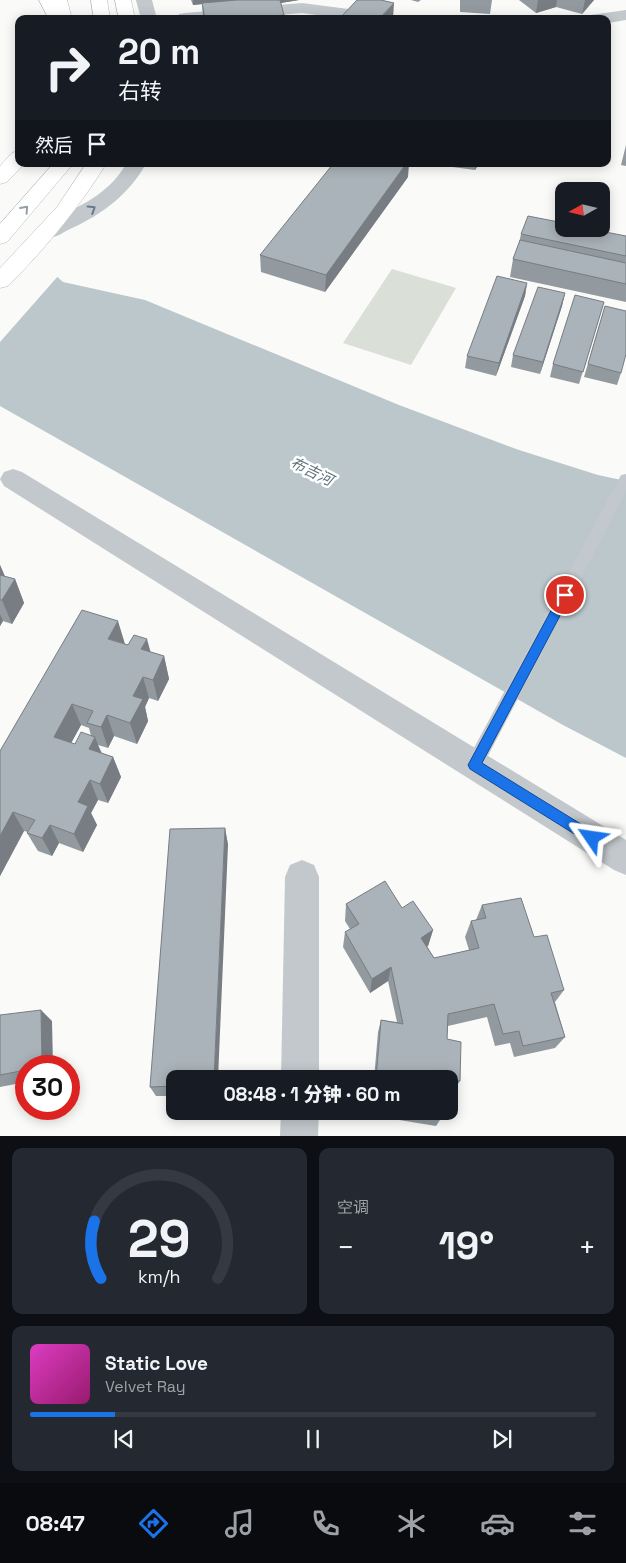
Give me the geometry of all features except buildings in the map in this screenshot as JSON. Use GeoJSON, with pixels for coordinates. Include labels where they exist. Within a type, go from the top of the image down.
{"type":"FeatureCollection","features":[{"type":"Feature","properties":{"kind":"main road"},"geometry":{"type":"LineString","coordinates":[[47,0],[56,15]]}},
{"type":"Feature","properties":{"kind":"main road"},"geometry":{"type":"LineString","coordinates":[[59,0],[63,15]]}},
{"type":"Feature","properties":{"kind":"main road"},"geometry":{"type":"LineString","coordinates":[[99,0],[101,15]]}},
{"type":"Feature","properties":{"kind":"main road"},"geometry":{"type":"LineString","coordinates":[[123,0],[126,15]]}},
{"type":"Feature","properties":{"kind":"main road"},"geometry":{"type":"LineString","coordinates":[[0,178],[15,161]]}},
{"type":"Feature","properties":{"kind":"main road"},"geometry":{"type":"LineString","coordinates":[[0,237],[61,167]]}},
{"type":"Feature","properties":{"kind":"main road"},"geometry":{"type":"LineString","coordinates":[[0,289],[74,199],[94,167]]}},
{"type":"Feature","properties":{"kind":"main road"},"geometry":{"type":"LineString","coordinates":[[0,281],[42,239]]}},
{"type":"Feature","properties":{"kind":"street"},"geometry":{"type":"LineString","coordinates":[[144,0],[148,15]]}},
{"type":"Feature","properties":{"kind":"street"},"geometry":{"type":"LineString","coordinates":[[220,15],[302,8],[364,15]]}},
{"type":"Feature","properties":{"kind":"street"},"geometry":{"type":"LineString","coordinates":[[611,17],[626,15]]}},
{"type":"Feature","properties":{"kind":"street"},"geometry":{"type":"LineString","coordinates":[[42,239],[103,202],[126,179],[134,167]]}},
{"type":"Feature","properties":{"kind":"street"},"geometry":{"type":"LineString","coordinates":[[13,479],[626,860]]}},
{"type":"Feature","properties":{"kind":"street"},"geometry":{"type":"LineString","coordinates":[[300,1070],[302,877]]}},
{"type":"Feature","properties":{"kind":"street"},"geometry":{"type":"LineString","coordinates":[[299,1136],[300,1120]]}},
{"type":"Feature","properties":{"kind":"lane"},"geometry":{"type":"LineString","coordinates":[[474,765],[626,479]]}},
{"type":"Feature","properties":{"kind":"shaded area"},"geometry":{"type":"Polygon","coordinates":[[[392,269],[456,288],[411,365],[343,343],[392,269]]]}},
{"type":"Feature","properties":{"kind":"water","name":"布吉河"},"geometry":{"type":"Polygon","coordinates":[[[0,225],[63,282],[145,300],[399,405],[519,450],[598,475],[626,481],[626,758],[563,725],[0,406],[0,225]]]}},
{"type":"Feature","properties":{"kind":"pier"},"geometry":{"type":"Polygon","coordinates":[[[0,222],[59,275],[0,342],[0,222]]]}},
{"type":"Feature","properties":{"kind":"route"},"geometry":{"type":"LineString","coordinates":[[565,595],[474,765],[592,838]]}}]}
